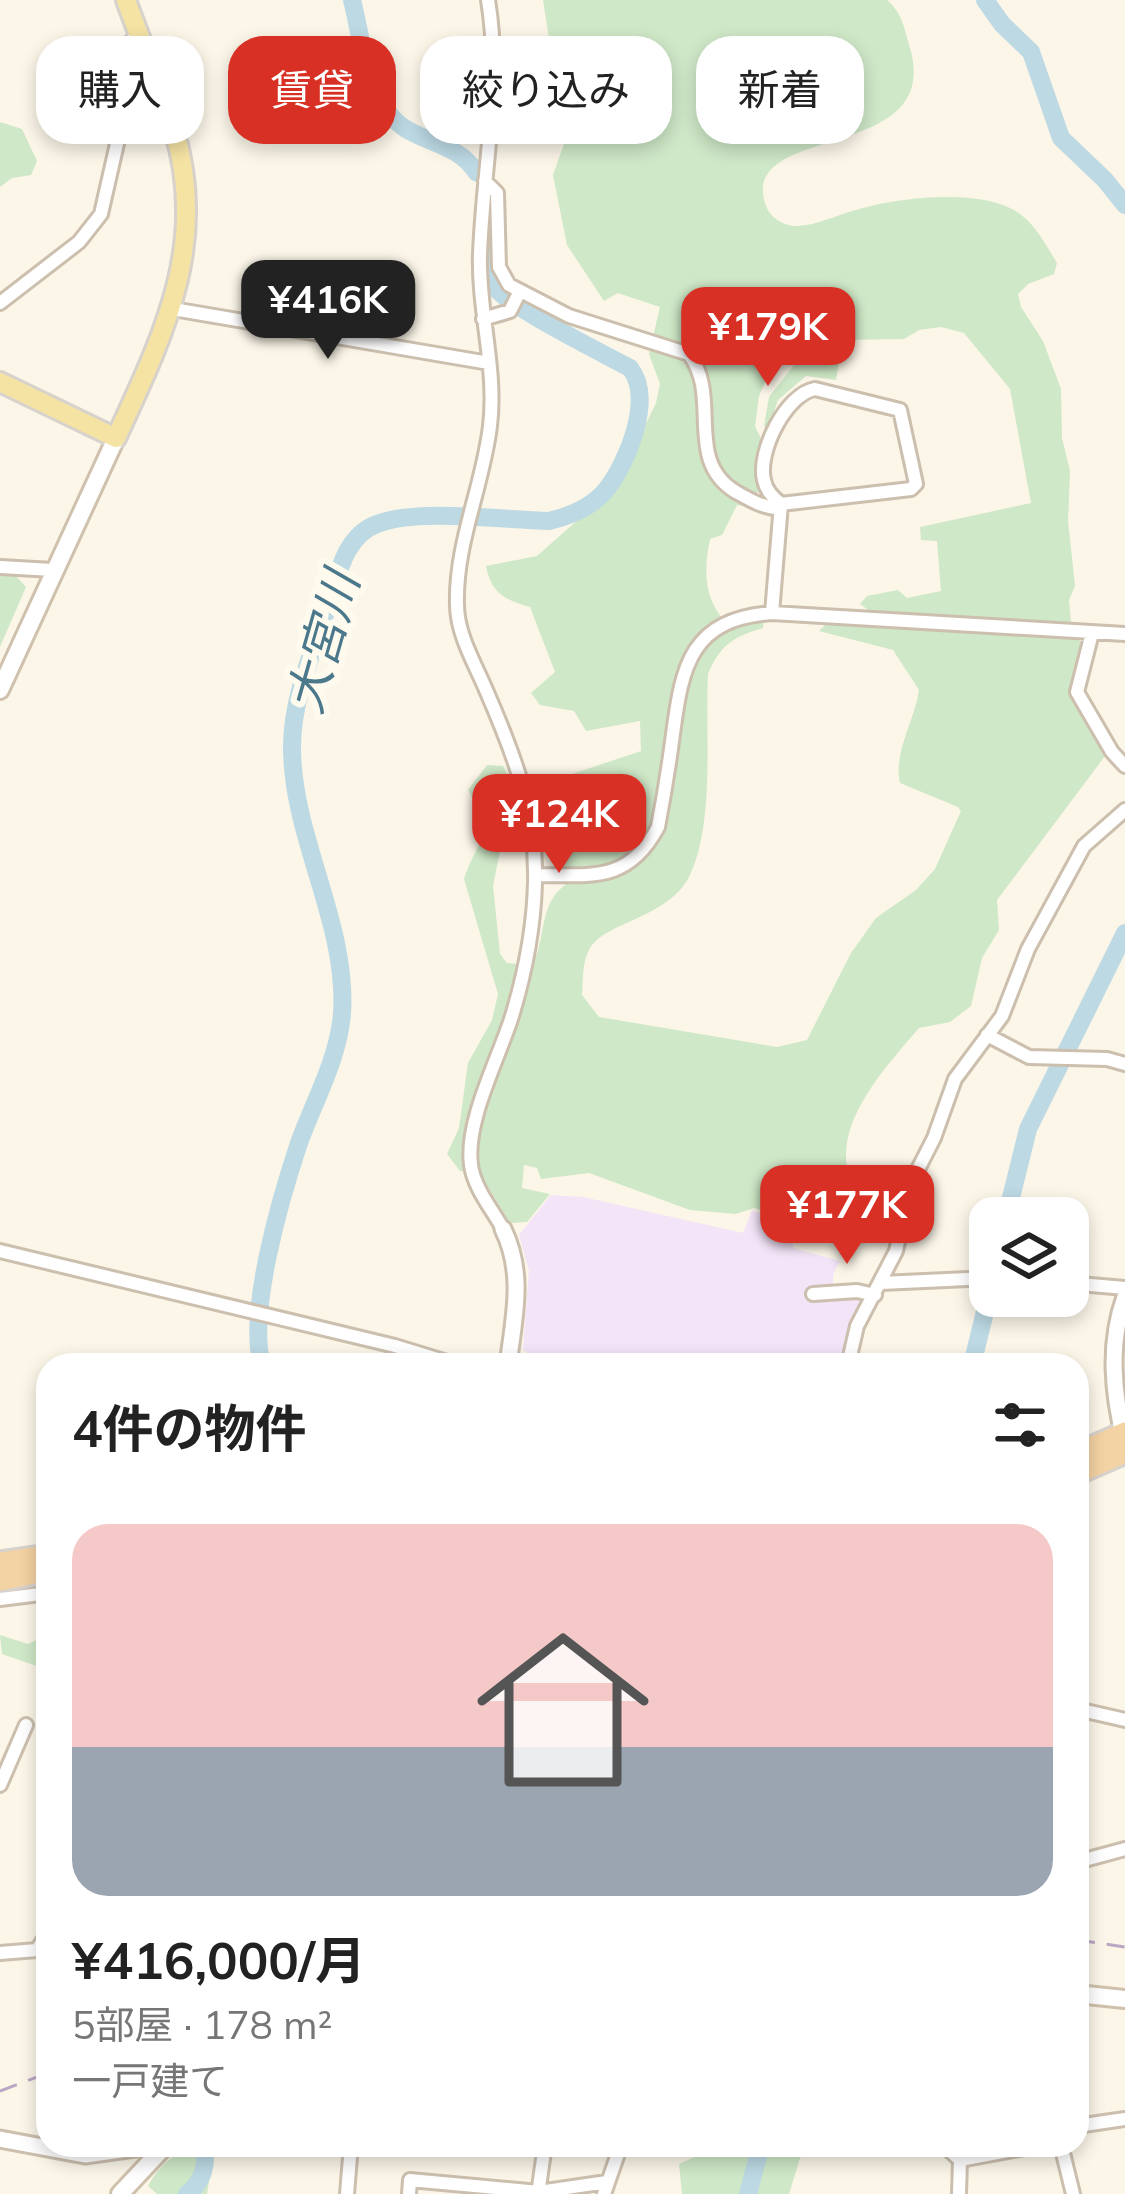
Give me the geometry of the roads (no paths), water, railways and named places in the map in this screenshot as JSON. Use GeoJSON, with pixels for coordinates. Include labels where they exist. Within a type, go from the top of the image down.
{"type":"FeatureCollection","features":[{"type":"Feature","properties":{"kind":"highway"},"geometry":{"type":"LineString","coordinates":[[1089,1451],[1124,1441]]}},
{"type":"Feature","properties":{"kind":"highway"},"geometry":{"type":"LineString","coordinates":[[1089,1465],[1124,1441]]}},
{"type":"Feature","properties":{"kind":"highway"},"geometry":{"type":"LineString","coordinates":[[0,1563],[36,1558]]}},
{"type":"Feature","properties":{"kind":"highway"},"geometry":{"type":"LineString","coordinates":[[0,1580],[36,1572]]}},
{"type":"Feature","properties":{"kind":"main road"},"geometry":{"type":"LineString","coordinates":[[0,690],[172,309],[185,245],[182,166],[174,130],[126,0]]}},
{"type":"Feature","properties":{"kind":"main road"},"geometry":{"type":"LineString","coordinates":[[0,382],[116,438]]}},
{"type":"Feature","properties":{"kind":"main road"},"geometry":{"type":"LineString","coordinates":[[1089,1995],[1125,1999]]}},
{"type":"Feature","properties":{"kind":"main road"},"geometry":{"type":"LineString","coordinates":[[120,2194],[154,2157]]}},
{"type":"Feature","properties":{"kind":"street"},"geometry":{"type":"LineString","coordinates":[[488,0],[492,93],[480,254],[490,426],[459,570],[457,612],[518,765],[536,875],[523,969],[472,1144],[475,1180],[513,1249],[518,1277],[509,1353]]}},
{"type":"Feature","properties":{"kind":"street"},"geometry":{"type":"LineString","coordinates":[[0,303],[79,242],[101,214],[131,82],[127,47],[137,33]]}},
{"type":"Feature","properties":{"kind":"street"},"geometry":{"type":"LineString","coordinates":[[485,181],[497,193],[502,276],[519,293],[584,322],[689,354],[700,368],[704,387],[705,447],[711,469],[721,483],[762,507],[781,506],[910,489],[916,484],[900,410],[815,389],[806,389],[785,406],[763,469],[770,494],[781,506],[772,613]]}},
{"type":"Feature","properties":{"kind":"street"},"geometry":{"type":"LineString","coordinates":[[483,319],[510,311],[519,293]]}},
{"type":"Feature","properties":{"kind":"street"},"geometry":{"type":"LineString","coordinates":[[172,309],[489,364]]}},
{"type":"Feature","properties":{"kind":"street"},"geometry":{"type":"LineString","coordinates":[[0,567],[53,570]]}},
{"type":"Feature","properties":{"kind":"street"},"geometry":{"type":"LineString","coordinates":[[536,875],[621,870],[646,850],[658,827],[681,674],[697,645],[714,629],[747,615],[1125,634]]}},
{"type":"Feature","properties":{"kind":"street"},"geometry":{"type":"LineString","coordinates":[[1091,633],[1077,692],[1125,766]]}},
{"type":"Feature","properties":{"kind":"street"},"geometry":{"type":"LineString","coordinates":[[851,1353],[857,1326],[900,1242],[910,1185],[934,1138],[955,1079],[1002,1016],[1028,949],[1084,846],[1125,810]]}},
{"type":"Feature","properties":{"kind":"street"},"geometry":{"type":"LineString","coordinates":[[987,1035],[1029,1057],[1107,1059],[1125,1064]]}},
{"type":"Feature","properties":{"kind":"street"},"geometry":{"type":"LineString","coordinates":[[0,1251],[411,1353]]}},
{"type":"Feature","properties":{"kind":"street"},"geometry":{"type":"LineString","coordinates":[[813,1294],[969,1279]]}},
{"type":"Feature","properties":{"kind":"street"},"geometry":{"type":"LineString","coordinates":[[1089,1286],[1125,1293],[1113,1372],[1124,1441]]}},
{"type":"Feature","properties":{"kind":"street"},"geometry":{"type":"LineString","coordinates":[[0,1599],[36,1594]]}},
{"type":"Feature","properties":{"kind":"street"},"geometry":{"type":"LineString","coordinates":[[1089,1712],[1125,1720]]}},
{"type":"Feature","properties":{"kind":"street"},"geometry":{"type":"LineString","coordinates":[[0,1785],[3,1768],[26,1725]]}},
{"type":"Feature","properties":{"kind":"street"},"geometry":{"type":"LineString","coordinates":[[1089,1859],[1125,1850]]}},
{"type":"Feature","properties":{"kind":"street"},"geometry":{"type":"LineString","coordinates":[[0,1953],[36,1951]]}},
{"type":"Feature","properties":{"kind":"street"},"geometry":{"type":"LineString","coordinates":[[1089,2124],[1125,2119]]}},
{"type":"Feature","properties":{"kind":"street"},"geometry":{"type":"LineString","coordinates":[[0,2140],[36,2146]]}},
{"type":"Feature","properties":{"kind":"street"},"geometry":{"type":"LineString","coordinates":[[346,2194],[350,2157]]}},
{"type":"Feature","properties":{"kind":"street"},"geometry":{"type":"LineString","coordinates":[[538,2193],[542,2157]]}},
{"type":"Feature","properties":{"kind":"street"},"geometry":{"type":"LineString","coordinates":[[409,2194],[410,2180],[538,2193],[606,2188],[617,2157]]}},
{"type":"Feature","properties":{"kind":"street"},"geometry":{"type":"LineString","coordinates":[[957,2157],[959,2194]]}},
{"type":"Feature","properties":{"kind":"street"},"geometry":{"type":"LineString","coordinates":[[960,2160],[976,2157]]}},
{"type":"Feature","properties":{"kind":"street"},"geometry":{"type":"LineString","coordinates":[[1064,2157],[1073,2194]]}},
{"type":"Feature","properties":{"kind":"waterway","name":"大宮川"},"geometry":{"type":"LineString","coordinates":[[352,0],[368,70],[383,105],[406,129],[453,151],[477,173]]}},
{"type":"Feature","properties":{"kind":"waterway"},"geometry":{"type":"LineString","coordinates":[[985,0],[1031,52],[1061,138],[1125,205]]}},
{"type":"Feature","properties":{"kind":"waterway","name":"大宮川"},"geometry":{"type":"LineString","coordinates":[[260,1353],[259,1316],[268,1254],[299,1143],[336,1048],[342,1014],[337,947],[301,814],[292,747],[299,693],[339,570],[357,538],[394,519],[549,521],[580,510],[614,478],[630,447],[639,412],[637,381],[630,368],[533,315],[492,284],[486,257],[491,208]]}},
{"type":"Feature","properties":{"kind":"waterway"},"geometry":{"type":"LineString","coordinates":[[1011,1197],[1028,1129],[1125,933]]}},
{"type":"Feature","properties":{"kind":"waterway"},"geometry":{"type":"LineString","coordinates":[[975,1353],[984,1317]]}},
{"type":"Feature","properties":{"kind":"waterway","name":"大宮川"},"geometry":{"type":"LineString","coordinates":[[187,2194],[203,2172],[205,2157]]}},
{"type":"Feature","properties":{"kind":"waterway"},"geometry":{"type":"LineString","coordinates":[[748,2194],[758,2157]]}},
{"type":"Feature","properties":{"kind":"railway"},"geometry":{"type":"LineString","coordinates":[[1089,1942],[1125,1947]]}},
{"type":"Feature","properties":{"kind":"railway"},"geometry":{"type":"LineString","coordinates":[[0,2091],[36,2078]]}}]}
